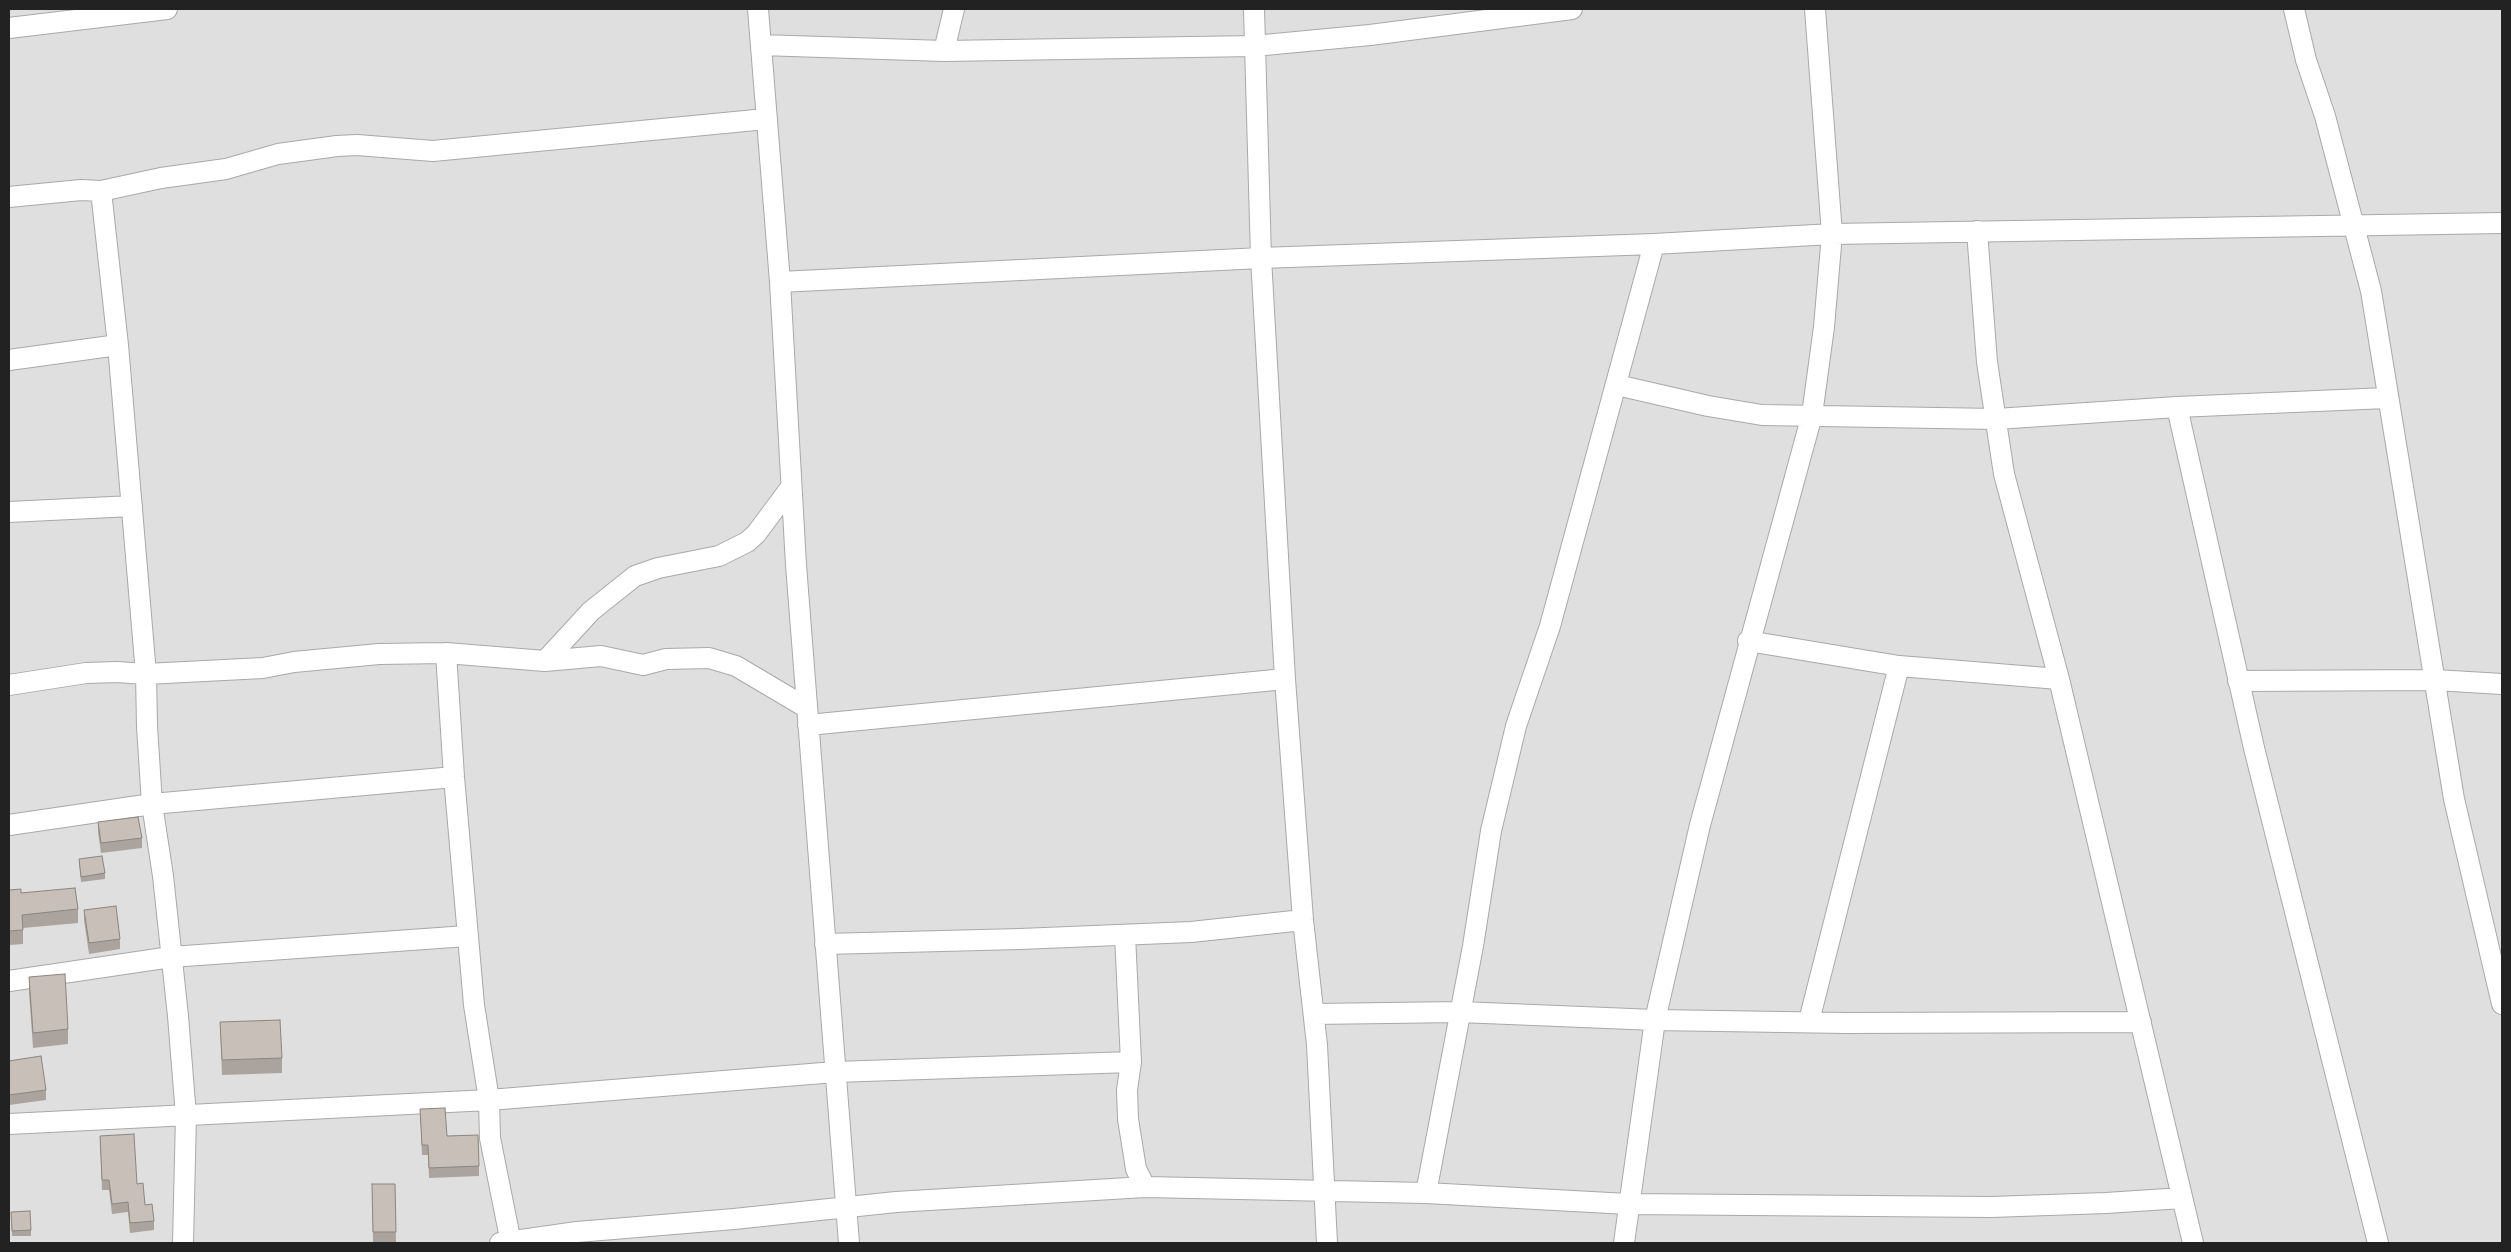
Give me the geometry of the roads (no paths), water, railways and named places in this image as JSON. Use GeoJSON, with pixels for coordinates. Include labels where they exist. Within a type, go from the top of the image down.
{"type":"FeatureCollection","features":[{"type":"Feature","properties":{"kind":"street"},"geometry":{"type":"LineString","coordinates":[[9,28],[167,9]]}},
{"type":"Feature","properties":{"kind":"street"},"geometry":{"type":"LineString","coordinates":[[758,9],[780,282],[791,487],[834,1072],[849,1243]]}},
{"type":"Feature","properties":{"kind":"street"},"geometry":{"type":"LineString","coordinates":[[944,51],[954,9]]}},
{"type":"Feature","properties":{"kind":"street"},"geometry":{"type":"LineString","coordinates":[[1254,9],[1261,258],[1285,679],[1303,920],[1314,1014],[1327,1243]]}},
{"type":"Feature","properties":{"kind":"street"},"geometry":{"type":"LineString","coordinates":[[761,45],[944,51],[1254,46],[1370,35],[1572,9]]}},
{"type":"Feature","properties":{"kind":"street"},"geometry":{"type":"LineString","coordinates":[[1624,1243],[1655,1020],[1700,825],[1748,641],[1812,415],[1824,327],[1832,234],[1815,9]]}},
{"type":"Feature","properties":{"kind":"street"},"geometry":{"type":"LineString","coordinates":[[2294,9],[2371,291],[2454,799],[2502,1004]]}},
{"type":"Feature","properties":{"kind":"street"},"geometry":{"type":"LineString","coordinates":[[9,197],[81,190],[101,191],[161,178],[226,169],[278,154],[327,147],[357,145],[433,151],[766,119]]}},
{"type":"Feature","properties":{"kind":"street"},"geometry":{"type":"LineString","coordinates":[[101,191],[118,345],[146,674],[152,804],[163,876],[178,1016],[186,1116],[183,1243]]}},
{"type":"Feature","properties":{"kind":"street"},"geometry":{"type":"LineString","coordinates":[[780,282],[1261,258],[1654,244],[1832,234],[2355,227],[2502,223]]}},
{"type":"Feature","properties":{"kind":"street"},"geometry":{"type":"LineString","coordinates":[[1977,231],[1987,362],[2004,474],[2059,679],[2193,1243]]}},
{"type":"Feature","properties":{"kind":"street"},"geometry":{"type":"LineString","coordinates":[[1426,1193],[1473,946],[1491,830],[1516,726],[1550,626],[1654,244]]}},
{"type":"Feature","properties":{"kind":"street"},"geometry":{"type":"LineString","coordinates":[[9,360],[118,345]]}},
{"type":"Feature","properties":{"kind":"street"},"geometry":{"type":"LineString","coordinates":[[1617,385],[1708,406],[1762,415],[1996,419],[2177,407],[2387,398]]}},
{"type":"Feature","properties":{"kind":"street"},"geometry":{"type":"LineString","coordinates":[[2177,407],[2207,532],[2238,680],[2378,1243]]}},
{"type":"Feature","properties":{"kind":"street"},"geometry":{"type":"LineString","coordinates":[[545,661],[591,611],[635,576],[658,568],[719,556],[747,542],[756,534],[791,487]]}},
{"type":"Feature","properties":{"kind":"street"},"geometry":{"type":"LineString","coordinates":[[9,512],[132,506]]}},
{"type":"Feature","properties":{"kind":"street"},"geometry":{"type":"LineString","coordinates":[[1748,641],[1899,666],[2059,679]]}},
{"type":"Feature","properties":{"kind":"street"},"geometry":{"type":"LineString","coordinates":[[9,684],[86,673],[125,672],[146,674],[263,668],[294,662],[379,654],[446,653],[545,661],[601,656],[643,665],[666,659],[709,658],[736,666],[808,717],[1285,679]]}},
{"type":"Feature","properties":{"kind":"street"},"geometry":{"type":"LineString","coordinates":[[446,653],[454,777],[474,1005],[490,1100],[490,1138],[507,1243],[577,1232],[896,1202],[1145,1187],[1426,1193],[1628,1204],[1992,1207],[2182,1198]]}},
{"type":"Feature","properties":{"kind":"street"},"geometry":{"type":"LineString","coordinates":[[1809,1022],[1899,666]]}},
{"type":"Feature","properties":{"kind":"street"},"geometry":{"type":"LineString","coordinates":[[2238,680],[2435,680],[2502,684]]}},
{"type":"Feature","properties":{"kind":"street"},"geometry":{"type":"LineString","coordinates":[[9,825],[152,804],[454,777]]}},
{"type":"Feature","properties":{"kind":"street"},"geometry":{"type":"LineString","coordinates":[[825,944],[1191,932],[1303,920]]}},
{"type":"Feature","properties":{"kind":"street"},"geometry":{"type":"LineString","coordinates":[[1125,934],[1131,1062],[1127,1090],[1128,1119],[1136,1169],[1145,1187]]}},
{"type":"Feature","properties":{"kind":"street"},"geometry":{"type":"LineString","coordinates":[[9,981],[171,957],[467,936]]}},
{"type":"Feature","properties":{"kind":"street"},"geometry":{"type":"LineString","coordinates":[[1314,1014],[1460,1012],[1655,1020],[1936,1024],[2142,1022]]}},
{"type":"Feature","properties":{"kind":"street"},"geometry":{"type":"LineString","coordinates":[[9,1124],[490,1100],[834,1072],[1131,1062]]}}]}
